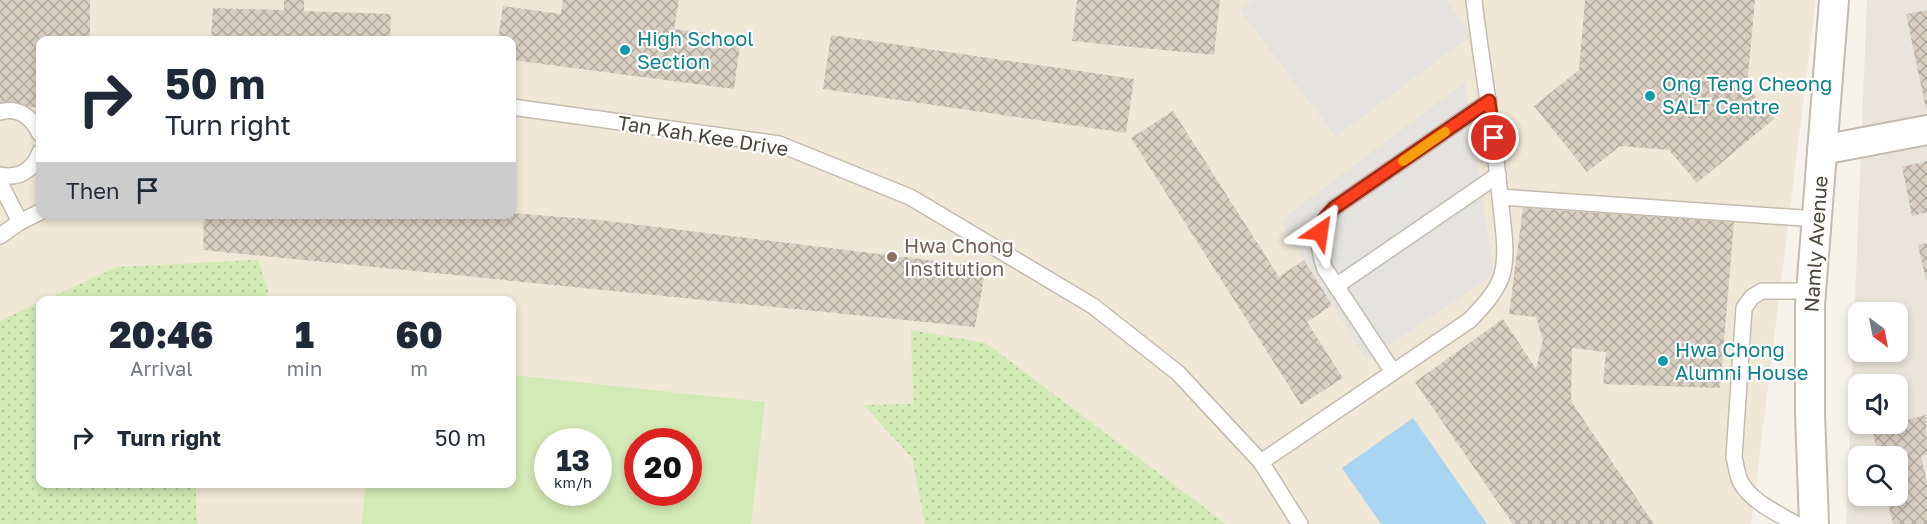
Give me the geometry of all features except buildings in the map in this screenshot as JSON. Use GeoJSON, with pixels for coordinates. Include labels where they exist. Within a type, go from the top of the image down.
{"type":"FeatureCollection","features":[{"type":"Feature","properties":{"kind":"street","name":"Namly Avenue"},"geometry":{"type":"LineString","coordinates":[[1814,524],[1810,413],[1812,291],[1834,0]]}},
{"type":"Feature","properties":{"kind":"street"},"geometry":{"type":"LineString","coordinates":[[1822,150],[1927,130]]}},
{"type":"Feature","properties":{"kind":"lane"},"geometry":{"type":"LineString","coordinates":[[1261,462],[1470,320],[1488,300],[1502,276],[1505,251],[1498,175],[1474,0]]}},
{"type":"Feature","properties":{"kind":"lane"},"geometry":{"type":"LineString","coordinates":[[1393,372],[1325,269],[1320,255],[1320,232],[1324,219],[1334,208],[1489,101]]}},
{"type":"Feature","properties":{"kind":"lane","name":"Tan Kah Kee Drive"},"geometry":{"type":"LineString","coordinates":[[516,108],[780,144],[910,197],[1093,306],[1179,373],[1261,462],[1300,524]]}},
{"type":"Feature","properties":{"kind":"lane"},"geometry":{"type":"LineString","coordinates":[[0,112],[7,110],[22,112],[36,125]]}},
{"type":"Feature","properties":{"kind":"lane"},"geometry":{"type":"LineString","coordinates":[[0,176],[10,177],[25,173],[36,163]]}},
{"type":"Feature","properties":{"kind":"lane"},"geometry":{"type":"LineString","coordinates":[[1336,286],[1498,175]]}},
{"type":"Feature","properties":{"kind":"lane"},"geometry":{"type":"LineString","coordinates":[[0,183],[20,222]]}},
{"type":"Feature","properties":{"kind":"lane"},"geometry":{"type":"LineString","coordinates":[[1500,197],[1817,219]]}},
{"type":"Feature","properties":{"kind":"lane"},"geometry":{"type":"LineString","coordinates":[[0,236],[36,214]]}},
{"type":"Feature","properties":{"kind":"lane"},"geometry":{"type":"LineString","coordinates":[[1796,524],[1761,504],[1750,493],[1740,481],[1734,458],[1744,309],[1752,297],[1762,291],[1812,291]]}},
{"type":"Feature","properties":{"kind":"shaded area","name":"Hwa Chong Institution"},"geometry":{"type":"Polygon","coordinates":[[[0,0],[1816,0],[1751,524],[0,524],[0,0]]]}},
{"type":"Feature","properties":{"kind":"shaded area"},"geometry":{"type":"Polygon","coordinates":[[[1253,0],[1446,0],[1472,35],[1336,137],[1240,10],[1253,0]]]}},
{"type":"Feature","properties":{"kind":"shaded area"},"geometry":{"type":"Polygon","coordinates":[[[1867,0],[1927,0],[1927,524],[1846,524],[1848,474],[1848,506],[1908,506],[1908,446],[1849,446],[1850,434],[1908,434],[1908,374],[1852,374],[1852,362],[1908,362],[1908,302],[1855,302],[1867,0]]]}},
{"type":"Feature","properties":{"kind":"shaded area"},"geometry":{"type":"Polygon","coordinates":[[[1465,82],[1494,274],[1367,361],[1280,221],[1465,82]]]}},
{"type":"Feature","properties":{"kind":"green space"},"geometry":{"type":"Polygon","coordinates":[[[258,260],[268,290],[267,296],[54,296],[117,267],[258,260]]]}},
{"type":"Feature","properties":{"kind":"green space"},"geometry":{"type":"Polygon","coordinates":[[[36,304],[36,488],[196,488],[198,524],[0,524],[0,321],[36,304]]]}},
{"type":"Feature","properties":{"kind":"green space"},"geometry":{"type":"Polygon","coordinates":[[[911,330],[986,343],[1226,524],[925,524],[912,458],[864,405],[913,404],[911,330]]]}},
{"type":"Feature","properties":{"kind":"green space"},"geometry":{"type":"Polygon","coordinates":[[[516,375],[765,402],[751,524],[362,524],[366,488],[516,488],[516,375]]]}},
{"type":"Feature","properties":{"kind":"water"},"geometry":{"type":"Polygon","coordinates":[[[1413,418],[1487,524],[1381,524],[1342,468],[1413,418]]]}},
{"type":"Feature","properties":{"kind":"slow traffic"},"geometry":{"type":"LineString","coordinates":[[1403,161],[1445,132]]}},
{"type":"Feature","properties":{"kind":"place","name":"High School Section"},"geometry":{"type":"Point","coordinates":[625,50]}},
{"type":"Feature","properties":{"kind":"place","name":"Ong Teng Cheong SALT Centre"},"geometry":{"type":"Point","coordinates":[1650,96]}},
{"type":"Feature","properties":{"kind":"place","name":"Hwa Chong Institution"},"geometry":{"type":"Point","coordinates":[892,257]}},
{"type":"Feature","properties":{"kind":"place","name":"Hwa Chong Alumni House"},"geometry":{"type":"Point","coordinates":[1663,361]}},
{"type":"Feature","properties":{"kind":"route"},"geometry":{"type":"LineString","coordinates":[[1320,232],[1324,219],[1334,208],[1489,101],[1494,138]]}}]}
